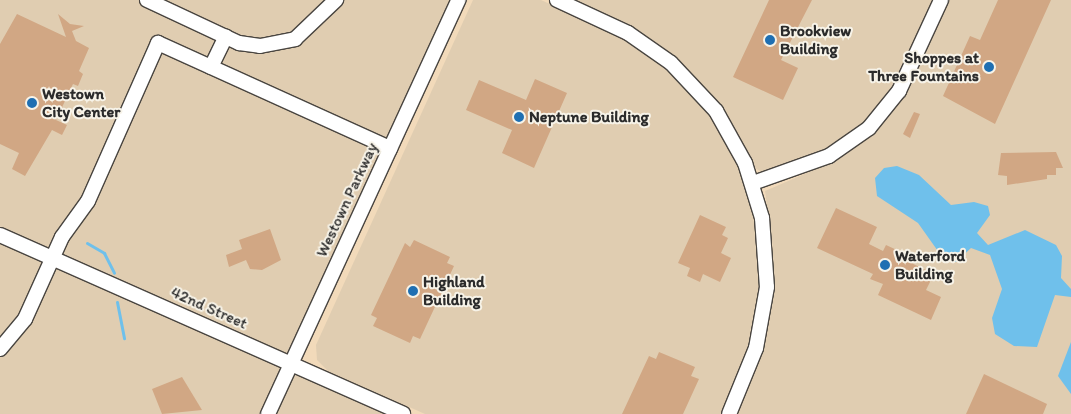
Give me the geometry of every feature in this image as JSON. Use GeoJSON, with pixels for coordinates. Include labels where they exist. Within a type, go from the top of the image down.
{"type":"FeatureCollection","features":[{"type":"Feature","properties":{"kind":"street"},"geometry":{"type":"LineString","coordinates":[[147,0],[226,36],[260,46],[285,43],[305,32],[336,0]]}},
{"type":"Feature","properties":{"kind":"street","name":"Westown Parkway"},"geometry":{"type":"LineString","coordinates":[[268,414],[458,0]]}},
{"type":"Feature","properties":{"kind":"street"},"geometry":{"type":"LineString","coordinates":[[557,0],[628,33],[685,76],[721,120],[753,184],[766,244],[765,301],[754,355],[728,414]]}},
{"type":"Feature","properties":{"kind":"street"},"geometry":{"type":"LineString","coordinates":[[753,184],[829,156],[869,128],[899,91],[941,0]]}},
{"type":"Feature","properties":{"kind":"street"},"geometry":{"type":"LineString","coordinates":[[211,66],[226,36]]}},
{"type":"Feature","properties":{"kind":"street"},"geometry":{"type":"LineString","coordinates":[[0,349],[25,319],[62,237],[88,201],[158,43],[390,148]]}},
{"type":"Feature","properties":{"kind":"street","name":"42nd Street"},"geometry":{"type":"LineString","coordinates":[[0,235],[403,414]]}},
{"type":"Feature","properties":{"kind":"shaded area"},"geometry":{"type":"Polygon","coordinates":[[[0,0],[458,0],[291,364],[403,414],[0,414],[0,0]]]}},
{"type":"Feature","properties":{"kind":"shaded area"},"geometry":{"type":"Polygon","coordinates":[[[473,0],[541,0],[615,34],[662,64],[712,118],[739,167],[752,203],[760,280],[752,337],[721,414],[425,414],[328,371],[317,360],[316,345],[473,0]]]}},
{"type":"Feature","properties":{"kind":"shaded area"},"geometry":{"type":"Polygon","coordinates":[[[573,0],[934,0],[894,86],[865,123],[822,152],[762,172],[755,168],[721,107],[680,62],[631,27],[573,0]]]}},
{"type":"Feature","properties":{"kind":"shaded area"},"geometry":{"type":"Polygon","coordinates":[[[949,0],[1071,0],[1071,414],[736,414],[761,354],[772,302],[773,249],[765,191],[835,161],[881,126],[907,91],[949,0]]]}},
{"type":"Feature","properties":{"kind":"water"},"geometry":{"type":"Polygon","coordinates":[[[897,166],[919,175],[951,205],[974,202],[988,206],[990,215],[977,233],[988,245],[1025,230],[1056,245],[1062,256],[1061,278],[1071,289],[1071,297],[1055,295],[1037,347],[1014,346],[995,334],[992,318],[1002,289],[990,255],[971,248],[956,262],[945,261],[918,223],[877,196],[875,178],[884,168],[897,166]]]}},
{"type":"Feature","properties":{"kind":"water"},"geometry":{"type":"Polygon","coordinates":[[[1071,342],[1071,394],[1058,376],[1071,342]]]}},
{"type":"Feature","properties":{"kind":"building","name":"Brookview Building"},"geometry":{"type":"Polygon","coordinates":[[[769,0],[812,0],[781,60],[798,68],[783,100],[733,77],[769,0]]]}},
{"type":"Feature","properties":{"kind":"building","name":"Shoppes at Three Fountains"},"geometry":{"type":"Polygon","coordinates":[[[998,0],[1051,0],[995,124],[943,96],[970,36],[980,40],[998,0]]]}},
{"type":"Feature","properties":{"kind":"building","name":"Westown City Center"},"geometry":{"type":"Polygon","coordinates":[[[17,14],[66,37],[58,14],[70,24],[84,26],[72,31],[76,41],[89,48],[79,71],[83,74],[78,86],[73,84],[56,120],[67,125],[62,135],[52,130],[25,176],[12,169],[19,153],[0,144],[0,44],[17,14]]]}},
{"type":"Feature","properties":{"kind":"building","name":"Neptune Building"},"geometry":{"type":"Polygon","coordinates":[[[535,79],[567,93],[534,168],[502,153],[512,130],[466,110],[479,80],[526,100],[535,79]]]}},
{"type":"Feature","properties":{"kind":"building"},"geometry":{"type":"Polygon","coordinates":[[[914,112],[920,114],[910,138],[903,134],[914,112]]]}},
{"type":"Feature","properties":{"kind":"building"},"geometry":{"type":"Polygon","coordinates":[[[1056,152],[1063,168],[1056,168],[1056,175],[1047,175],[1047,179],[1007,185],[1007,176],[998,175],[1001,153],[1056,152]]]}},
{"type":"Feature","properties":{"kind":"building","name":"Waterford Building"},"geometry":{"type":"Polygon","coordinates":[[[836,208],[877,227],[869,244],[883,251],[886,245],[899,251],[897,256],[934,274],[926,290],[941,297],[931,320],[878,295],[883,284],[870,279],[873,274],[817,248],[836,208]]]}},
{"type":"Feature","properties":{"kind":"building"},"geometry":{"type":"Polygon","coordinates":[[[700,215],[726,227],[722,235],[728,238],[721,253],[731,258],[720,282],[703,274],[700,282],[687,276],[690,268],[678,263],[700,215]]]}},
{"type":"Feature","properties":{"kind":"building"},"geometry":{"type":"Polygon","coordinates":[[[270,229],[281,260],[262,270],[250,269],[246,260],[229,267],[226,255],[242,249],[239,240],[270,229]]]}},
{"type":"Feature","properties":{"kind":"building","name":"Highland Building"},"geometry":{"type":"Polygon","coordinates":[[[414,240],[450,257],[447,263],[454,266],[420,339],[413,336],[410,343],[373,326],[377,318],[371,315],[405,243],[410,247],[414,240]]]}},
{"type":"Feature","properties":{"kind":"building"},"geometry":{"type":"Polygon","coordinates":[[[659,352],[695,367],[691,376],[699,379],[683,414],[622,414],[649,356],[656,359],[659,352]]]}},
{"type":"Feature","properties":{"kind":"building"},"geometry":{"type":"Polygon","coordinates":[[[984,374],[1047,404],[1043,414],[966,414],[984,374]]]}},
{"type":"Feature","properties":{"kind":"building"},"geometry":{"type":"Polygon","coordinates":[[[182,377],[202,410],[162,414],[152,389],[182,377]]]}},
{"type":"Feature","properties":{"kind":"waterway"},"geometry":{"type":"LineString","coordinates":[[87,243],[104,253],[114,273]]}},
{"type":"Feature","properties":{"kind":"waterway"},"geometry":{"type":"LineString","coordinates":[[117,302],[124,338]]}},
{"type":"Feature","properties":{"kind":"place","name":"Brookview Building"},"geometry":{"type":"Point","coordinates":[770,40]}},
{"type":"Feature","properties":{"kind":"place","name":"Shoppes at Three Fountains"},"geometry":{"type":"Point","coordinates":[989,67]}},
{"type":"Feature","properties":{"kind":"place","name":"Westown City Center"},"geometry":{"type":"Point","coordinates":[32,103]}},
{"type":"Feature","properties":{"kind":"place","name":"Neptune Building"},"geometry":{"type":"Point","coordinates":[519,117]}},
{"type":"Feature","properties":{"kind":"place","name":"Waterford Building"},"geometry":{"type":"Point","coordinates":[885,265]}},
{"type":"Feature","properties":{"kind":"place","name":"Highland Building"},"geometry":{"type":"Point","coordinates":[413,291]}}]}
